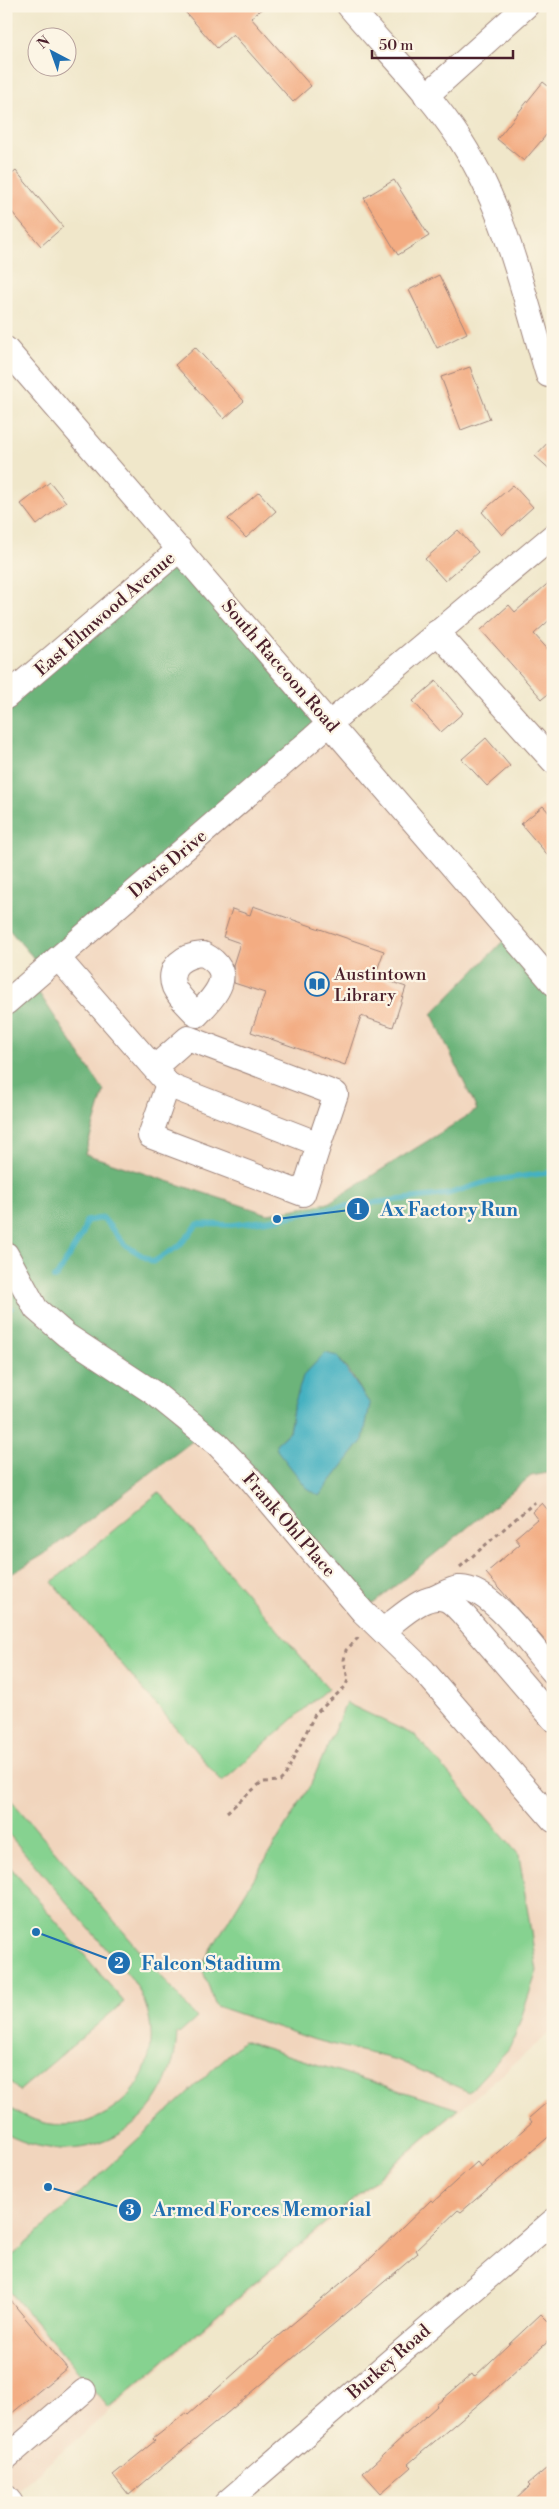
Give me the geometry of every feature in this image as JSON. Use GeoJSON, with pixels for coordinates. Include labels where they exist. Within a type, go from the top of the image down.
{"type":"FeatureCollection","features":[{"type":"Feature","properties":{"kind":"street"},"geometry":{"type":"LineString","coordinates":[[349,6],[426,96],[461,141],[491,198],[505,235],[548,375]]}},
{"type":"Feature","properties":{"kind":"street"},"geometry":{"type":"LineString","coordinates":[[426,96],[526,6]]}},
{"type":"Feature","properties":{"kind":"street","name":"South Raccoon Road"},"geometry":{"type":"LineString","coordinates":[[6,349],[553,983]]}},
{"type":"Feature","properties":{"kind":"street","name":"Davis Drive"},"geometry":{"type":"LineString","coordinates":[[6,1003],[437,632],[553,536]]}},
{"type":"Feature","properties":{"kind":"street","name":"East Elmwood Avenue"},"geometry":{"type":"LineString","coordinates":[[6,696],[180,549]]}},
{"type":"Feature","properties":{"kind":"street"},"geometry":{"type":"LineString","coordinates":[[437,632],[553,761]]}},
{"type":"Feature","properties":{"kind":"street"},"geometry":{"type":"LineString","coordinates":[[58,958],[162,1076],[319,1144]]}},
{"type":"Feature","properties":{"kind":"street"},"geometry":{"type":"LineString","coordinates":[[188,1038],[336,1094],[303,1194],[150,1136],[162,1076],[188,1038],[197,1015]]}},
{"type":"Feature","properties":{"kind":"street","name":"Frank Ohl Place"},"geometry":{"type":"LineString","coordinates":[[6,1254],[36,1309],[66,1335],[154,1393],[217,1444],[253,1483],[363,1612],[372,1633],[424,1671],[553,1820]]}},
{"type":"Feature","properties":{"kind":"street"},"geometry":{"type":"LineString","coordinates":[[372,1633],[418,1605],[434,1598],[459,1588],[473,1590],[490,1599],[553,1672]]}},
{"type":"Feature","properties":{"kind":"street"},"geometry":{"type":"LineString","coordinates":[[434,1598],[448,1600],[462,1613],[553,1718]]}},
{"type":"Feature","properties":{"kind":"street","name":"Burkey Road"},"geometry":{"type":"LineString","coordinates":[[226,2503],[553,2221]]}},
{"type":"Feature","properties":{"kind":"street"},"geometry":{"type":"LineString","coordinates":[[6,2458],[84,2391]]}},
{"type":"Feature","properties":{"kind":"street"},"geometry":{"type":"LineString","coordinates":[[6,2497],[12,2503]]}},
{"type":"Feature","properties":{"kind":"path"},"geometry":{"type":"LineString","coordinates":[[453,1569],[459,1568],[535,1502]]}},
{"type":"Feature","properties":{"kind":"path"},"geometry":{"type":"LineString","coordinates":[[227,1812],[262,1782],[280,1781],[285,1776],[315,1714],[345,1687],[348,1680],[344,1660],[346,1650],[372,1633]]}},
{"type":"Feature","properties":{"kind":"shaded area"},"geometry":{"type":"Polygon","coordinates":[[[330,724],[511,933],[433,1014],[477,1110],[327,1203],[268,1214],[84,1154],[104,1091],[31,981],[330,724]]]}},
{"type":"Feature","properties":{"kind":"shaded area"},"geometry":{"type":"Polygon","coordinates":[[[203,1433],[531,1476],[553,1472],[553,2030],[6,2500],[6,1577],[43,1555],[203,1433]]]}},
{"type":"Feature","properties":{"kind":"green space"},"geometry":{"type":"Polygon","coordinates":[[[180,549],[330,724],[44,970],[6,926],[6,697],[180,549]]]}},
{"type":"Feature","properties":{"kind":"green space"},"geometry":{"type":"Polygon","coordinates":[[[511,933],[553,983],[553,1472],[531,1476],[363,1612],[203,1433],[43,1555],[6,1577],[6,1003],[31,981],[104,1091],[85,1154],[268,1214],[328,1203],[477,1110],[432,1014],[511,933]],[[337,1356],[293,1409],[289,1432],[276,1444],[370,1405],[351,1374],[337,1356]]]}},
{"type":"Feature","properties":{"kind":"green space"},"geometry":{"type":"Polygon","coordinates":[[[159,1492],[328,1688],[222,1782],[52,1582],[159,1492]]]}},
{"type":"Feature","properties":{"kind":"green space"},"geometry":{"type":"Polygon","coordinates":[[[346,1703],[416,1736],[519,1855],[537,1971],[512,2045],[469,2092],[397,2060],[315,2040],[216,2006],[201,1966],[311,1784],[346,1703]]]}},
{"type":"Feature","properties":{"kind":"green space"},"geometry":{"type":"Polygon","coordinates":[[[6,1794],[197,2018],[179,2034],[177,2032],[172,2064],[161,2092],[143,2116],[121,2133],[95,2145],[67,2149],[37,2146],[6,2134],[6,2105],[39,2122],[72,2125],[101,2116],[126,2098],[143,2074],[151,2044],[148,2011],[131,1978],[6,1831],[6,1794]]]}},
{"type":"Feature","properties":{"kind":"green space"},"geometry":{"type":"Polygon","coordinates":[[[6,1862],[124,2002],[19,2091],[6,2077],[6,1862]]]}},
{"type":"Feature","properties":{"kind":"green space"},"geometry":{"type":"Polygon","coordinates":[[[243,2041],[458,2109],[109,2408],[6,2287],[6,2262],[243,2041]]]}},
{"type":"Feature","properties":{"kind":"water"},"geometry":{"type":"Polygon","coordinates":[[[325,1353],[337,1356],[370,1404],[363,1440],[319,1496],[306,1487],[277,1450],[276,1444],[289,1432],[293,1409],[303,1376],[325,1353]]]}},
{"type":"Feature","properties":{"kind":"building"},"geometry":{"type":"Polygon","coordinates":[[[180,6],[265,6],[251,18],[311,86],[293,102],[233,34],[217,48],[180,6]]]}},
{"type":"Feature","properties":{"kind":"building"},"geometry":{"type":"Polygon","coordinates":[[[543,82],[553,90],[553,127],[524,161],[497,139],[543,82]]]}},
{"type":"Feature","properties":{"kind":"building"},"geometry":{"type":"Polygon","coordinates":[[[16,171],[63,227],[41,246],[6,205],[6,179],[16,171]]]}},
{"type":"Feature","properties":{"kind":"building"},"geometry":{"type":"Polygon","coordinates":[[[394,180],[429,236],[398,255],[364,198],[394,180]]]}},
{"type":"Feature","properties":{"kind":"building"},"geometry":{"type":"Polygon","coordinates":[[[439,275],[467,333],[437,348],[409,290],[439,275]]]}},
{"type":"Feature","properties":{"kind":"building"},"geometry":{"type":"Polygon","coordinates":[[[195,347],[244,401],[224,419],[175,365],[195,347]]]}},
{"type":"Feature","properties":{"kind":"building"},"geometry":{"type":"Polygon","coordinates":[[[470,367],[490,419],[461,430],[441,377],[470,367]]]}},
{"type":"Feature","properties":{"kind":"building"},"geometry":{"type":"Polygon","coordinates":[[[553,437],[553,472],[535,456],[553,437]]]}},
{"type":"Feature","properties":{"kind":"building"},"geometry":{"type":"Polygon","coordinates":[[[50,482],[66,502],[37,525],[21,504],[50,482]]]}},
{"type":"Feature","properties":{"kind":"building"},"geometry":{"type":"Polygon","coordinates":[[[513,485],[533,507],[502,535],[482,512],[513,485]]]}},
{"type":"Feature","properties":{"kind":"building"},"geometry":{"type":"Polygon","coordinates":[[[259,492],[276,511],[246,538],[228,519],[259,492]]]}},
{"type":"Feature","properties":{"kind":"building"},"geometry":{"type":"Polygon","coordinates":[[[458,530],[478,552],[445,581],[425,559],[458,530]]]}},
{"type":"Feature","properties":{"kind":"building"},"geometry":{"type":"Polygon","coordinates":[[[553,579],[553,617],[534,634],[553,655],[553,690],[542,699],[481,630],[509,605],[515,612],[553,579]]]}},
{"type":"Feature","properties":{"kind":"building"},"geometry":{"type":"Polygon","coordinates":[[[436,681],[463,713],[441,732],[413,701],[436,681]]]}},
{"type":"Feature","properties":{"kind":"building"},"geometry":{"type":"Polygon","coordinates":[[[486,738],[510,766],[487,786],[462,759],[486,738]]]}},
{"type":"Feature","properties":{"kind":"building"},"geometry":{"type":"Polygon","coordinates":[[[543,806],[553,817],[553,861],[521,824],[543,806]]]}},
{"type":"Feature","properties":{"kind":"building","name":"Austintown Library"},"geometry":{"type":"Polygon","coordinates":[[[253,906],[384,951],[375,976],[406,987],[393,1027],[361,1016],[345,1065],[251,1032],[265,993],[234,983],[233,965],[240,943],[223,937],[232,909],[250,915],[253,906]]]}},
{"type":"Feature","properties":{"kind":"building"},"geometry":{"type":"Polygon","coordinates":[[[542,1503],[548,1510],[553,1506],[553,1650],[486,1573],[520,1544],[515,1538],[537,1519],[532,1512],[542,1503]]]}},
{"type":"Feature","properties":{"kind":"building"},"geometry":{"type":"Polygon","coordinates":[[[553,2097],[553,2133],[461,2212],[458,2210],[416,2250],[418,2253],[390,2277],[129,2495],[113,2475],[155,2441],[153,2439],[186,2413],[188,2415],[246,2363],[372,2257],[431,2200],[433,2202],[477,2162],[481,2167],[532,2122],[529,2118],[553,2097]]]}},
{"type":"Feature","properties":{"kind":"building"},"geometry":{"type":"Polygon","coordinates":[[[6,2295],[67,2368],[6,2418],[6,2295]]]}},
{"type":"Feature","properties":{"kind":"building"},"geometry":{"type":"Polygon","coordinates":[[[541,2314],[553,2326],[553,2337],[487,2397],[408,2464],[411,2467],[381,2493],[363,2473],[436,2405],[472,2374],[474,2377],[541,2314]]]}},
{"type":"Feature","properties":{"kind":"building"},"geometry":{"type":"Polygon","coordinates":[[[553,2463],[553,2498],[547,2503],[512,2503],[530,2486],[528,2484],[553,2463]]]}},
{"type":"Feature","properties":{"kind":"waterway"},"geometry":{"type":"LineString","coordinates":[[54,1278],[83,1233],[86,1221],[103,1218],[125,1245],[153,1262],[179,1246],[198,1224],[232,1225],[277,1219],[338,1207],[448,1194],[489,1181],[553,1172]]}},
{"type":"Feature","properties":{"kind":"waterway"},"geometry":{"type":"LineString","coordinates":[[6,1311],[11,1308]]}},
{"type":"Feature","properties":{"kind":"place","name":"Austintown Library"},"geometry":{"type":"Point","coordinates":[317,984]}},
{"type":"Feature","properties":{"kind":"place","name":"Ax Factory Run"},"geometry":{"type":"Point","coordinates":[277,1219]}},
{"type":"Feature","properties":{"kind":"place","name":"Falcon Stadium"},"geometry":{"type":"Point","coordinates":[36,1932]}},
{"type":"Feature","properties":{"kind":"place","name":"Armed Forces Memorial"},"geometry":{"type":"Point","coordinates":[48,2187]}}]}
